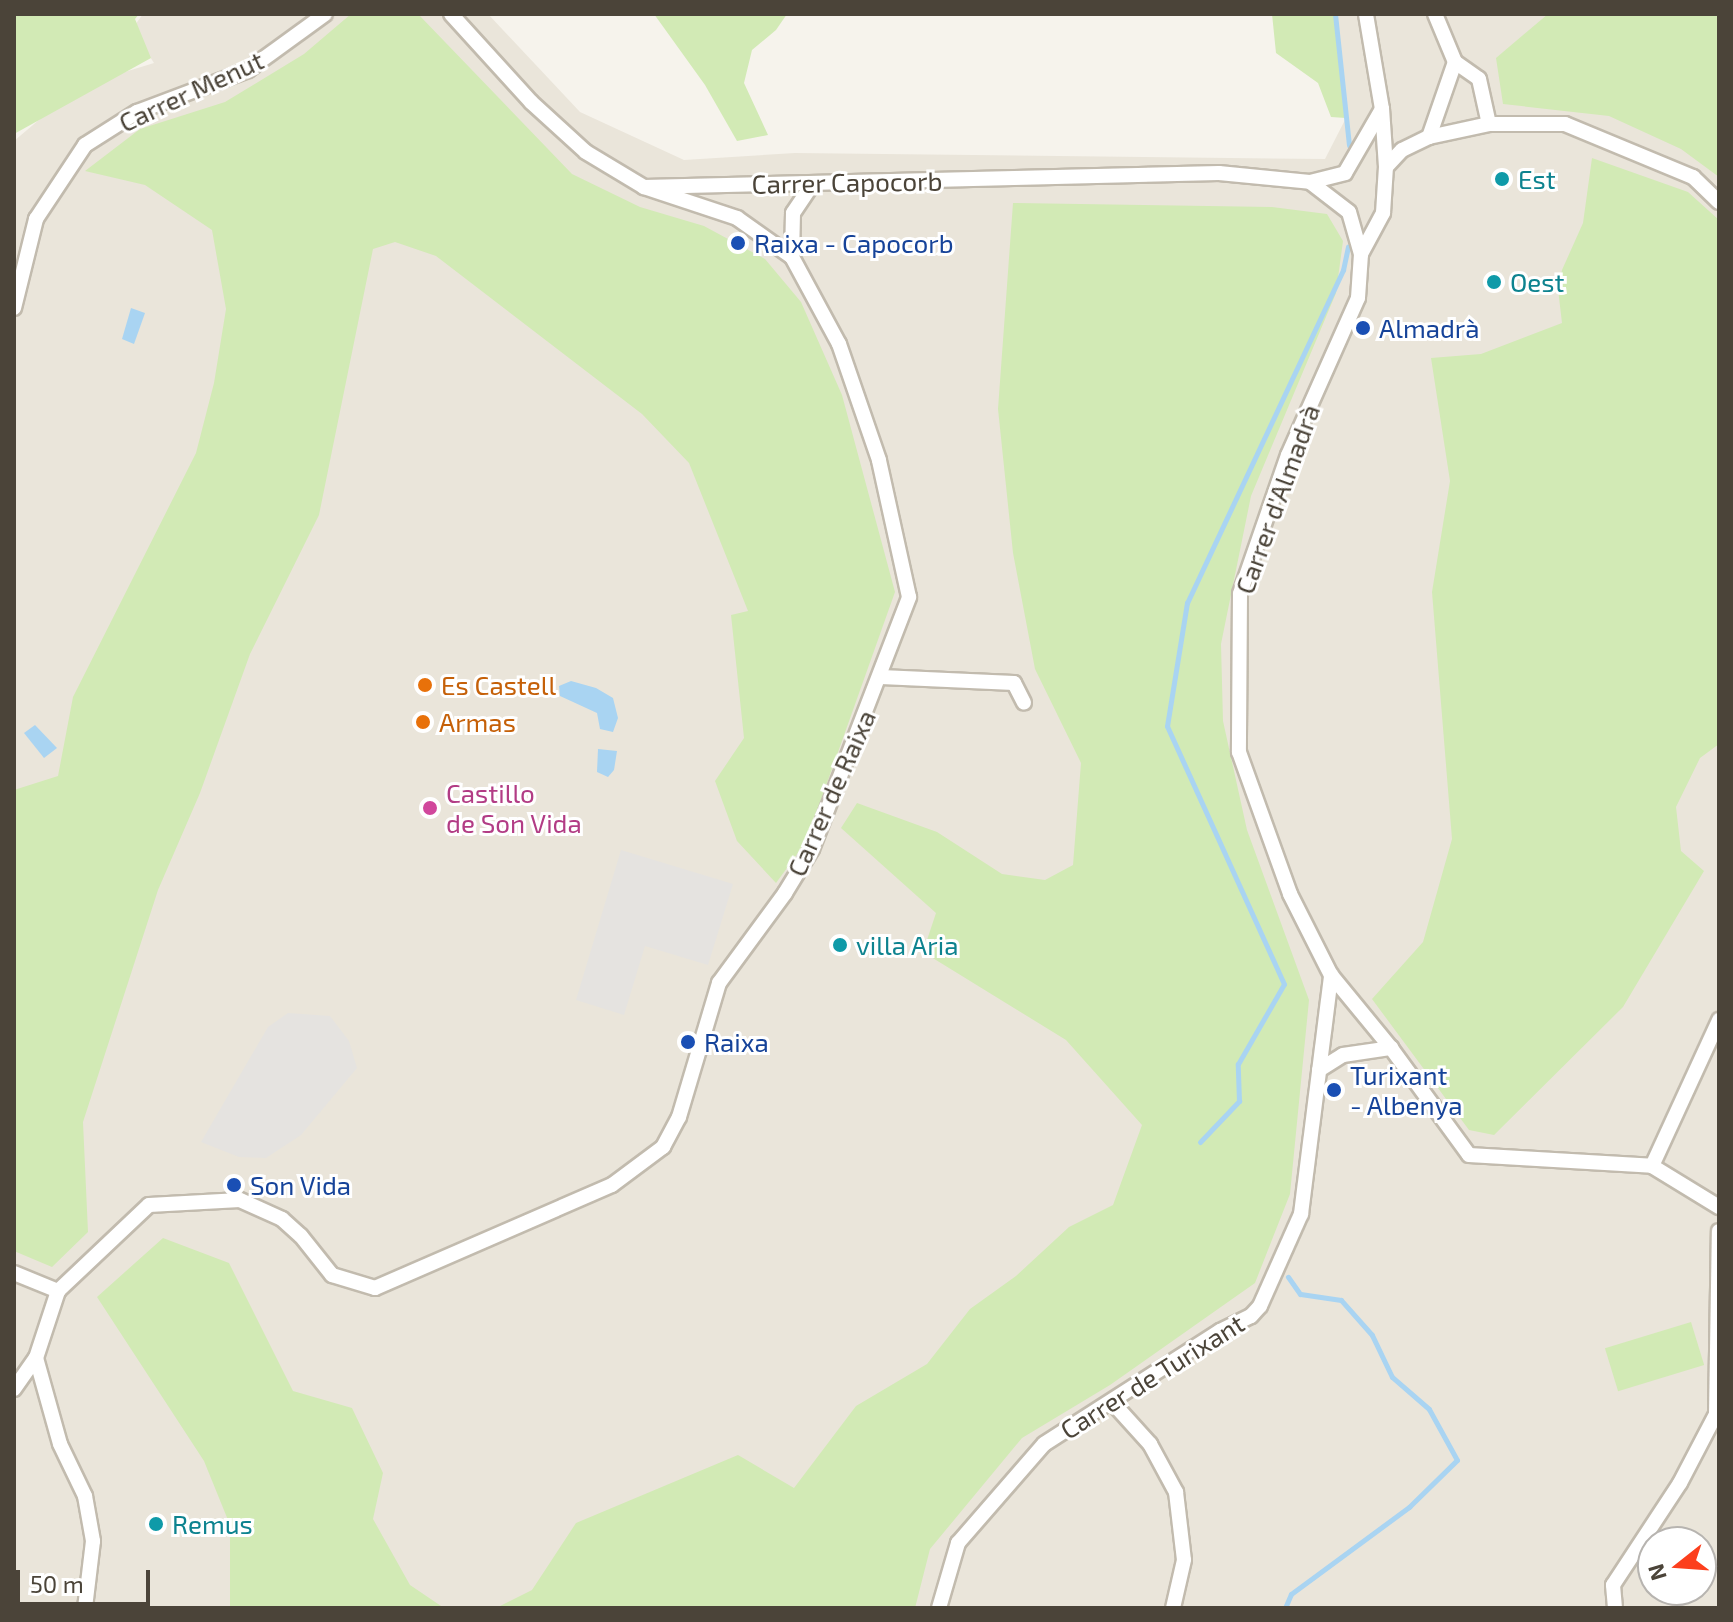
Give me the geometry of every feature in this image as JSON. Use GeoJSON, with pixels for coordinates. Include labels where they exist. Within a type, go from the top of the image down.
{"type":"FeatureCollection","features":[{"type":"Feature","properties":{"kind":"street","name":"Carrer Menut"},"geometry":{"type":"LineString","coordinates":[[14,308],[36,219],[85,145],[137,112],[248,70],[325,14]]}},
{"type":"Feature","properties":{"kind":"street"},"geometry":{"type":"LineString","coordinates":[[451,14],[531,102],[586,152],[644,187]]}},
{"type":"Feature","properties":{"kind":"street"},"geometry":{"type":"LineString","coordinates":[[1361,254],[1383,213],[1386,167],[1382,109],[1366,14]]}},
{"type":"Feature","properties":{"kind":"street"},"geometry":{"type":"LineString","coordinates":[[1435,14],[1455,62],[1479,79],[1489,124]]}},
{"type":"Feature","properties":{"kind":"street"},"geometry":{"type":"LineString","coordinates":[[1429,137],[1455,62]]}},
{"type":"Feature","properties":{"kind":"street"},"geometry":{"type":"LineString","coordinates":[[1310,182],[1345,173],[1382,109]]}},
{"type":"Feature","properties":{"kind":"street"},"geometry":{"type":"LineString","coordinates":[[1386,167],[1402,150],[1429,137],[1489,124],[1565,124],[1693,177],[1719,202]]}},
{"type":"Feature","properties":{"kind":"street","name":"Carrer Capocorb"},"geometry":{"type":"LineString","coordinates":[[644,187],[1219,173],[1310,182]]}},
{"type":"Feature","properties":{"kind":"street"},"geometry":{"type":"LineString","coordinates":[[1310,182],[1349,212],[1361,254]]}},
{"type":"Feature","properties":{"kind":"street","name":"Carrer de Raixa"},"geometry":{"type":"LineString","coordinates":[[792,257],[793,213],[813,183]]}},
{"type":"Feature","properties":{"kind":"street","name":"Carrer de Raixa"},"geometry":{"type":"LineString","coordinates":[[58,1291],[149,1205],[240,1200],[282,1219],[301,1236],[332,1275],[375,1288],[612,1185],[663,1147],[679,1117],[719,983],[785,893],[812,849],[881,677],[909,597],[879,460],[839,344],[792,257],[737,218],[644,187]]}},
{"type":"Feature","properties":{"kind":"street","name":"Carrer d'Almadrà"},"geometry":{"type":"LineString","coordinates":[[1361,254],[1358,298],[1288,455],[1240,594],[1239,752],[1290,894],[1331,975],[1391,1048],[1469,1155],[1652,1166]]}},
{"type":"Feature","properties":{"kind":"street"},"geometry":{"type":"LineString","coordinates":[[881,677],[1014,683],[1024,703]]}},
{"type":"Feature","properties":{"kind":"street","name":"Carrer de Turixant"},"geometry":{"type":"LineString","coordinates":[[939,1608],[958,1543],[1044,1444],[1220,1331],[1251,1316],[1260,1306],[1301,1214],[1331,975]]}},
{"type":"Feature","properties":{"kind":"street"},"geometry":{"type":"LineString","coordinates":[[1719,1020],[1652,1166],[1719,1207]]}},
{"type":"Feature","properties":{"kind":"street"},"geometry":{"type":"LineString","coordinates":[[1319,1070],[1343,1055],[1391,1048]]}},
{"type":"Feature","properties":{"kind":"street"},"geometry":{"type":"LineString","coordinates":[[1615,1608],[1613,1585],[1680,1483],[1716,1414],[1719,1231]]}},
{"type":"Feature","properties":{"kind":"street"},"geometry":{"type":"LineString","coordinates":[[14,1273],[58,1291],[36,1358],[14,1389]]}},
{"type":"Feature","properties":{"kind":"street"},"geometry":{"type":"LineString","coordinates":[[36,1358],[60,1444],[85,1496],[93,1541],[85,1608]]}},
{"type":"Feature","properties":{"kind":"street"},"geometry":{"type":"LineString","coordinates":[[1112,1402],[1150,1444],[1176,1492],[1184,1560],[1173,1608]]}},
{"type":"Feature","properties":{"kind":"shaded area"},"geometry":{"type":"Polygon","coordinates":[[[143,14],[488,14],[580,112],[684,160],[795,153],[1325,159],[1346,118],[1335,14],[1719,14],[1719,1608],[14,1608],[14,141],[79,86],[154,63],[132,29],[143,14]]]}},
{"type":"Feature","properties":{"kind":"shaded area"},"geometry":{"type":"Polygon","coordinates":[[[621,850],[733,884],[708,965],[645,946],[624,1015],[576,1000],[621,850]]]}},
{"type":"Feature","properties":{"kind":"shaded area"},"geometry":{"type":"Polygon","coordinates":[[[288,1013],[330,1016],[349,1041],[357,1068],[301,1135],[266,1158],[239,1157],[201,1142],[268,1027],[288,1013]]]}},
{"type":"Feature","properties":{"kind":"green space"},"geometry":{"type":"Polygon","coordinates":[[[14,14],[139,14],[135,19],[151,58],[14,134],[14,14]]]}},
{"type":"Feature","properties":{"kind":"green space"},"geometry":{"type":"Polygon","coordinates":[[[351,14],[419,15],[572,174],[640,207],[704,226],[765,259],[801,302],[842,395],[895,592],[806,842],[776,883],[737,841],[715,781],[744,738],[731,615],[748,611],[689,463],[642,414],[436,256],[395,242],[373,249],[319,515],[250,654],[200,793],[158,890],[83,1122],[88,1232],[52,1267],[14,1251],[14,790],[58,776],[73,697],[196,453],[214,383],[226,309],[212,230],[145,185],[85,171],[140,129],[225,102],[304,54],[351,14]]]}},
{"type":"Feature","properties":{"kind":"green space"},"geometry":{"type":"Polygon","coordinates":[[[654,14],[787,14],[776,30],[752,50],[744,83],[768,135],[737,141],[705,85],[654,14]]]}},
{"type":"Feature","properties":{"kind":"green space"},"geometry":{"type":"Polygon","coordinates":[[[1272,14],[1335,14],[1346,118],[1331,117],[1318,83],[1276,53],[1272,14]]]}},
{"type":"Feature","properties":{"kind":"green space"},"geometry":{"type":"Polygon","coordinates":[[[1548,14],[1719,14],[1719,177],[1681,149],[1609,116],[1503,104],[1496,58],[1548,14]]]}},
{"type":"Feature","properties":{"kind":"green space"},"geometry":{"type":"Polygon","coordinates":[[[1592,158],[1688,192],[1719,220],[1719,744],[1700,758],[1676,807],[1681,851],[1704,871],[1623,1007],[1494,1135],[1469,1130],[1372,999],[1423,942],[1452,839],[1432,592],[1450,481],[1431,358],[1481,354],[1562,323],[1558,289],[1562,270],[1583,223],[1592,158]]]}},
{"type":"Feature","properties":{"kind":"green space"},"geometry":{"type":"Polygon","coordinates":[[[1013,203],[1272,207],[1327,214],[1343,241],[1336,293],[1251,496],[1221,644],[1223,721],[1247,830],[1309,1000],[1290,1194],[1255,1283],[1110,1385],[1022,1438],[930,1549],[915,1608],[496,1608],[532,1590],[576,1523],[738,1455],[794,1488],[856,1406],[927,1364],[970,1309],[1016,1276],[1069,1227],[1113,1205],[1142,1125],[1066,1040],[923,952],[936,913],[841,828],[857,803],[937,832],[1002,874],[1045,880],[1073,865],[1081,763],[1035,669],[1013,553],[998,409],[1013,203]]]}},
{"type":"Feature","properties":{"kind":"green space"},"geometry":{"type":"Polygon","coordinates":[[[163,1238],[229,1263],[293,1391],[352,1408],[383,1473],[373,1519],[410,1585],[444,1608],[230,1608],[230,1525],[204,1461],[97,1297],[163,1238]]]}},
{"type":"Feature","properties":{"kind":"green space"},"geometry":{"type":"Polygon","coordinates":[[[1691,1322],[1704,1365],[1618,1391],[1605,1348],[1691,1322]]]}},
{"type":"Feature","properties":{"kind":"water"},"geometry":{"type":"Polygon","coordinates":[[[131,308],[145,313],[134,344],[122,339],[131,308]]]}},
{"type":"Feature","properties":{"kind":"water"},"geometry":{"type":"Polygon","coordinates":[[[571,681],[596,688],[613,698],[618,718],[613,732],[600,729],[597,713],[560,696],[559,686],[571,681]]]}},
{"type":"Feature","properties":{"kind":"water"},"geometry":{"type":"Polygon","coordinates":[[[35,725],[57,748],[44,758],[24,733],[35,725]]]}},
{"type":"Feature","properties":{"kind":"water"},"geometry":{"type":"Polygon","coordinates":[[[598,749],[617,751],[614,770],[608,777],[597,772],[598,749]]]}},
{"type":"Feature","properties":{"kind":"waterway"},"geometry":{"type":"LineString","coordinates":[[1335,14],[1349,145]]}},
{"type":"Feature","properties":{"kind":"waterway"},"geometry":{"type":"LineString","coordinates":[[1200,1142],[1239,1101],[1238,1064],[1284,984],[1167,726],[1187,603],[1343,270],[1348,247]]}},
{"type":"Feature","properties":{"kind":"waterway"},"geometry":{"type":"LineString","coordinates":[[1285,1608],[1291,1594],[1409,1507],[1457,1460],[1429,1409],[1392,1377],[1372,1335],[1341,1300],[1300,1294],[1288,1277]]}},
{"type":"Feature","properties":{"kind":"place","name":"Est"},"geometry":{"type":"Point","coordinates":[1502,179]}},
{"type":"Feature","properties":{"kind":"place","name":"Raixa - Capocorb"},"geometry":{"type":"Point","coordinates":[738,243]}},
{"type":"Feature","properties":{"kind":"place","name":"Oest"},"geometry":{"type":"Point","coordinates":[1494,282]}},
{"type":"Feature","properties":{"kind":"place","name":"Almadrà"},"geometry":{"type":"Point","coordinates":[1363,328]}},
{"type":"Feature","properties":{"kind":"place","name":"Es Castell"},"geometry":{"type":"Point","coordinates":[425,685]}},
{"type":"Feature","properties":{"kind":"place","name":"Armas"},"geometry":{"type":"Point","coordinates":[423,722]}},
{"type":"Feature","properties":{"kind":"place","name":"Castillo de Son Vida"},"geometry":{"type":"Point","coordinates":[430,808]}},
{"type":"Feature","properties":{"kind":"place","name":"villa Aria"},"geometry":{"type":"Point","coordinates":[840,945]}},
{"type":"Feature","properties":{"kind":"place","name":"Raixa"},"geometry":{"type":"Point","coordinates":[688,1042]}},
{"type":"Feature","properties":{"kind":"place","name":"Turixant - Albenya"},"geometry":{"type":"Point","coordinates":[1334,1090]}},
{"type":"Feature","properties":{"kind":"place","name":"Son Vida"},"geometry":{"type":"Point","coordinates":[234,1185]}},
{"type":"Feature","properties":{"kind":"place","name":"Remus"},"geometry":{"type":"Point","coordinates":[156,1524]}}]}
